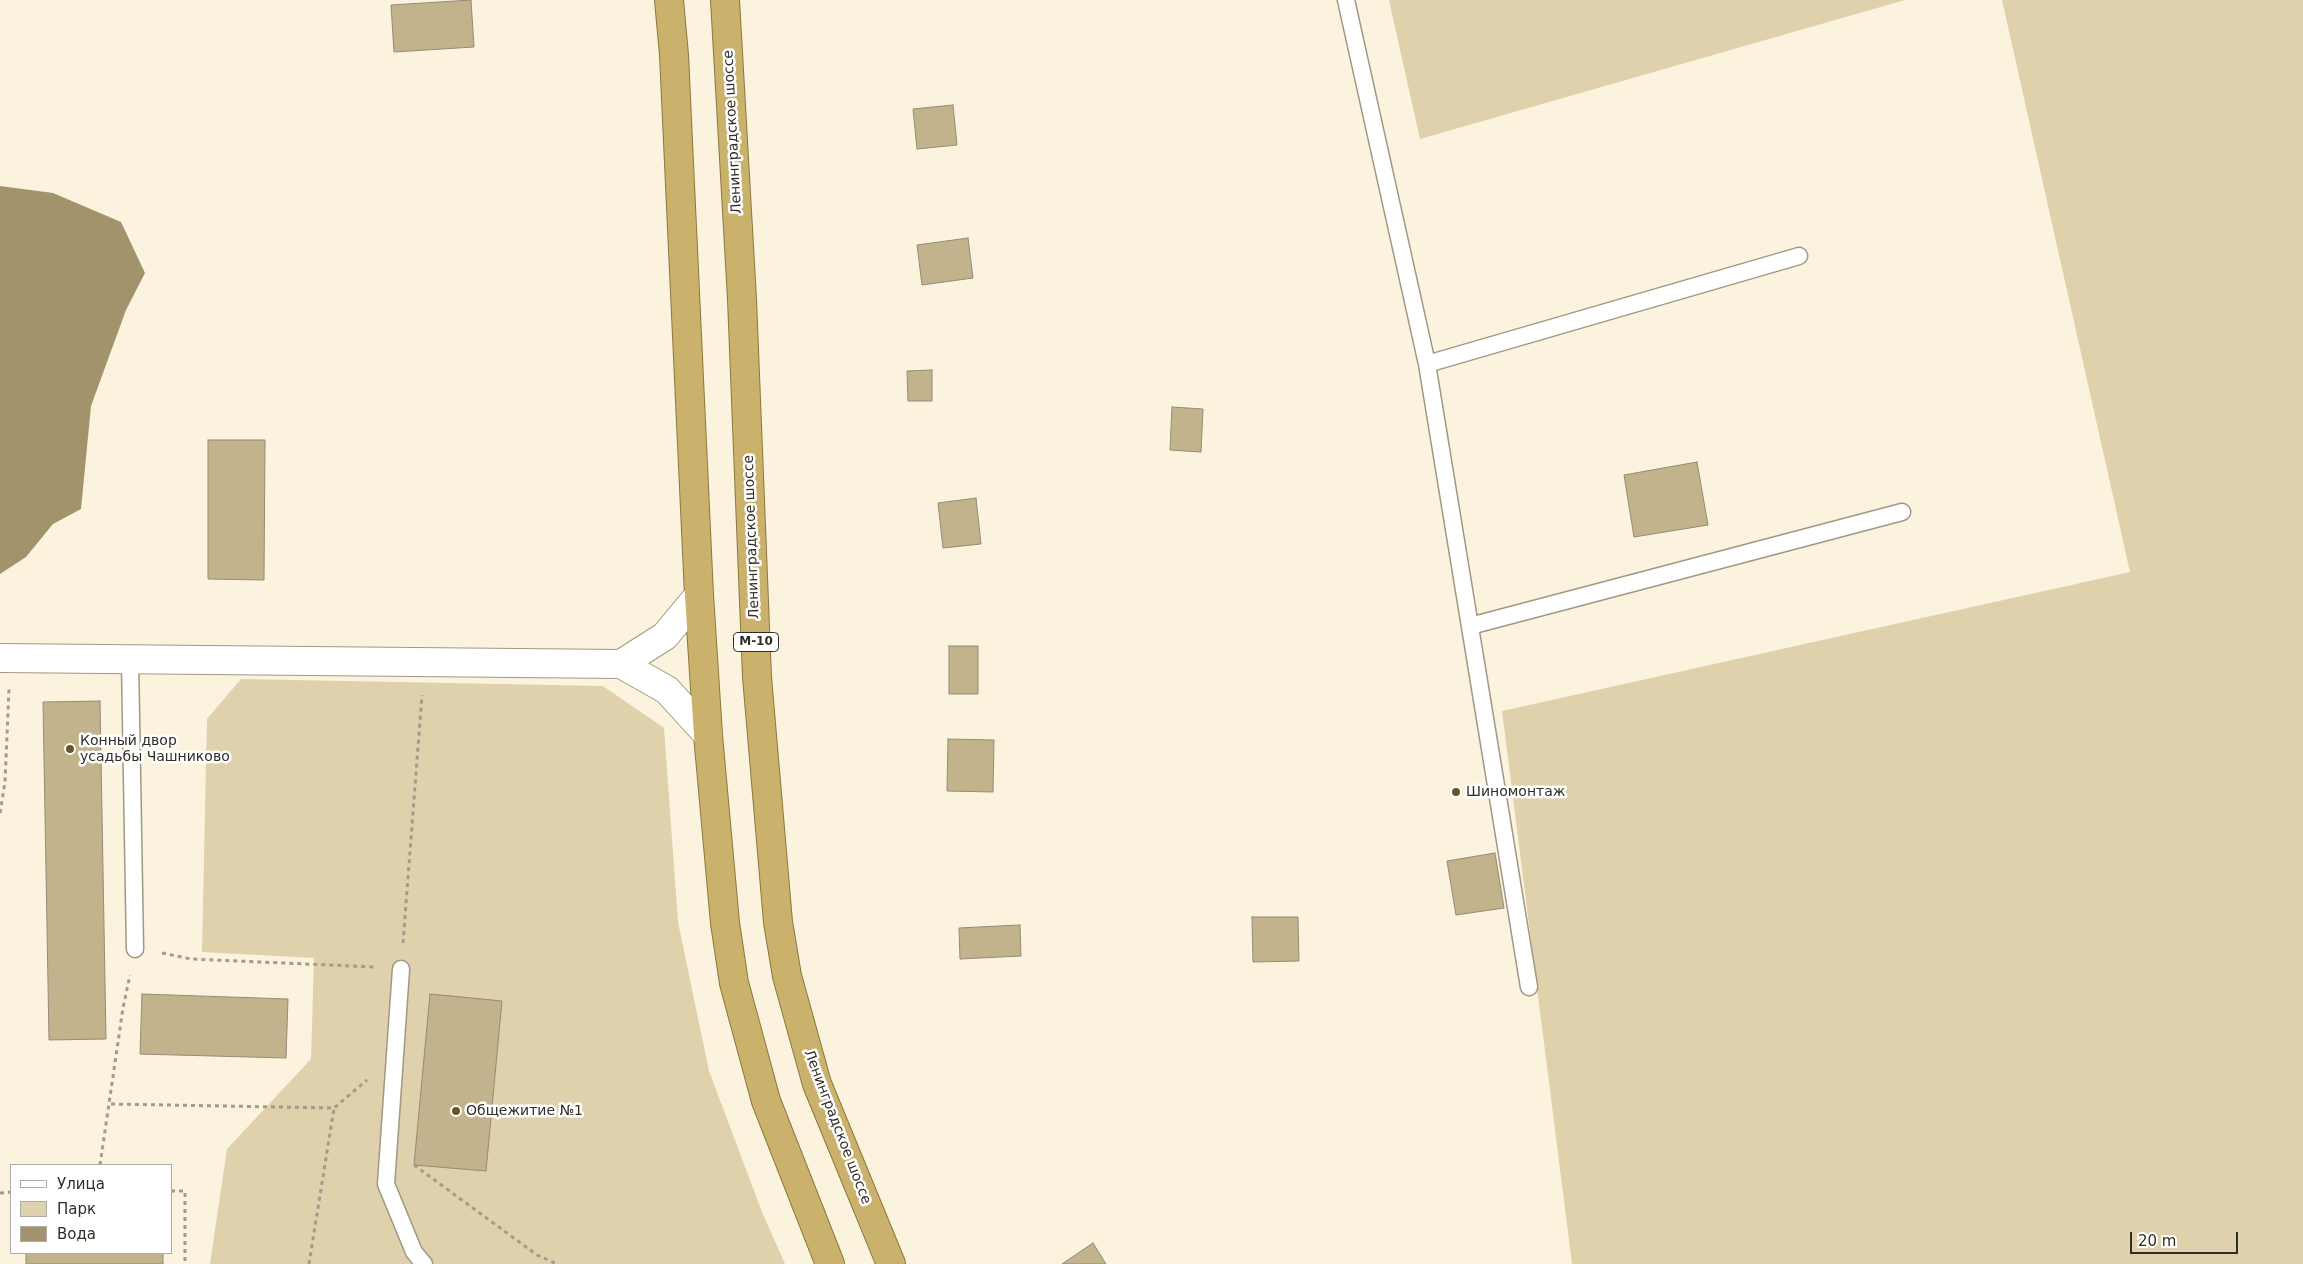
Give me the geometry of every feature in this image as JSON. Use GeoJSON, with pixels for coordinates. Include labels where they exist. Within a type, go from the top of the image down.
{"type":"FeatureCollection","features":[{"type":"Feature","properties":{"kind":"highway"},"geometry":{"type":"LineString","coordinates":[[669,0],[674,55],[699,595],[708,735],[723,906],[734,983],[766,1101],[830,1264]]}},
{"type":"Feature","properties":{"kind":"highway","name":"Ленинградское шоссе"},"geometry":{"type":"LineString","coordinates":[[725,0],[742,299],[758,677],[778,922],[787,976],[817,1084],[891,1264]]}},
{"type":"Feature","properties":{"kind":"street"},"geometry":{"type":"LineString","coordinates":[[621,664],[665,636],[699,595]]}},
{"type":"Feature","properties":{"kind":"street"},"geometry":{"type":"LineString","coordinates":[[5,658],[621,664],[667,690],[708,735]]}},
{"type":"Feature","properties":{"kind":"lane"},"geometry":{"type":"LineString","coordinates":[[1346,0],[1427,364],[1529,987]]}},
{"type":"Feature","properties":{"kind":"lane"},"geometry":{"type":"LineString","coordinates":[[1427,364],[1799,256]]}},
{"type":"Feature","properties":{"kind":"lane"},"geometry":{"type":"LineString","coordinates":[[1470,626],[1902,512]]}},
{"type":"Feature","properties":{"kind":"lane"},"geometry":{"type":"LineString","coordinates":[[130,660],[135,949]]}},
{"type":"Feature","properties":{"kind":"lane"},"geometry":{"type":"LineString","coordinates":[[401,968],[386,1184],[414,1252],[424,1264]]}},
{"type":"Feature","properties":{"kind":"path"},"geometry":{"type":"LineString","coordinates":[[0,813],[5,782],[5,658]]}},
{"type":"Feature","properties":{"kind":"path"},"geometry":{"type":"LineString","coordinates":[[100,1164],[123,1008],[135,949],[192,959],[401,968],[425,662]]}},
{"type":"Feature","properties":{"kind":"path"},"geometry":{"type":"LineString","coordinates":[[309,1264],[334,1108],[395,1055]]}},
{"type":"Feature","properties":{"kind":"path"},"geometry":{"type":"LineString","coordinates":[[110,1104],[334,1108]]}},
{"type":"Feature","properties":{"kind":"path"},"geometry":{"type":"LineString","coordinates":[[388,1146],[538,1255],[557,1264]]}},
{"type":"Feature","properties":{"kind":"path"},"geometry":{"type":"LineString","coordinates":[[172,1191],[185,1191],[184,1264]]}},
{"type":"Feature","properties":{"kind":"green space"},"geometry":{"type":"Polygon","coordinates":[[[1389,0],[1905,0],[1420,139],[1389,0]]]}},
{"type":"Feature","properties":{"kind":"green space"},"geometry":{"type":"Polygon","coordinates":[[[2002,0],[2303,0],[2303,1264],[1572,1264],[1502,711],[2130,572],[2002,0]]]}},
{"type":"Feature","properties":{"kind":"green space"},"geometry":{"type":"Polygon","coordinates":[[[241,679],[603,686],[664,728],[678,922],[709,1071],[762,1212],[785,1264],[210,1264],[227,1149],[311,1059],[314,958],[202,952],[207,719],[241,679]]]}},
{"type":"Feature","properties":{"kind":"water"},"geometry":{"type":"Polygon","coordinates":[[[0,186],[53,193],[121,222],[145,273],[126,310],[91,406],[81,509],[53,524],[26,557],[0,574],[0,186]]]}},
{"type":"Feature","properties":{"kind":"building"},"geometry":{"type":"Polygon","coordinates":[[[471,0],[474,47],[394,52],[391,5],[471,0]]]}},
{"type":"Feature","properties":{"kind":"building"},"geometry":{"type":"Polygon","coordinates":[[[953,105],[957,145],[917,149],[913,109],[953,105]]]}},
{"type":"Feature","properties":{"kind":"building"},"geometry":{"type":"Polygon","coordinates":[[[968,238],[973,278],[922,285],[917,245],[968,238]]]}},
{"type":"Feature","properties":{"kind":"building"},"geometry":{"type":"Polygon","coordinates":[[[932,370],[932,401],[908,401],[907,371],[932,370]]]}},
{"type":"Feature","properties":{"kind":"building"},"geometry":{"type":"Polygon","coordinates":[[[1172,407],[1203,409],[1201,452],[1170,450],[1172,407]]]}},
{"type":"Feature","properties":{"kind":"building"},"geometry":{"type":"Polygon","coordinates":[[[208,440],[265,440],[264,580],[208,579],[208,440]]]}},
{"type":"Feature","properties":{"kind":"building"},"geometry":{"type":"Polygon","coordinates":[[[1697,462],[1708,525],[1634,537],[1624,475],[1697,462]]]}},
{"type":"Feature","properties":{"kind":"building"},"geometry":{"type":"Polygon","coordinates":[[[976,498],[981,544],[943,548],[938,503],[976,498]]]}},
{"type":"Feature","properties":{"kind":"building"},"geometry":{"type":"Polygon","coordinates":[[[949,646],[978,646],[978,694],[949,694],[949,646]]]}},
{"type":"Feature","properties":{"kind":"building"},"geometry":{"type":"Polygon","coordinates":[[[100,701],[106,1039],[49,1040],[43,702],[100,701]]]}},
{"type":"Feature","properties":{"kind":"building"},"geometry":{"type":"Polygon","coordinates":[[[948,739],[994,740],[993,792],[947,791],[948,739]]]}},
{"type":"Feature","properties":{"kind":"building"},"geometry":{"type":"Polygon","coordinates":[[[1495,853],[1504,908],[1456,915],[1447,861],[1495,853]]]}},
{"type":"Feature","properties":{"kind":"building"},"geometry":{"type":"Polygon","coordinates":[[[1252,917],[1298,917],[1299,961],[1253,962],[1252,917]]]}},
{"type":"Feature","properties":{"kind":"building"},"geometry":{"type":"Polygon","coordinates":[[[1020,925],[1021,956],[960,959],[959,928],[1020,925]]]}},
{"type":"Feature","properties":{"kind":"building"},"geometry":{"type":"Polygon","coordinates":[[[142,994],[288,999],[286,1058],[140,1054],[142,994]]]}},
{"type":"Feature","properties":{"kind":"building","name":"Общежитие №1"},"geometry":{"type":"Polygon","coordinates":[[[430,994],[502,1001],[486,1171],[414,1165],[430,994]]]}},
{"type":"Feature","properties":{"kind":"building"},"geometry":{"type":"Polygon","coordinates":[[[1093,1243],[1106,1264],[1062,1264],[1093,1243]]]}},
{"type":"Feature","properties":{"kind":"building"},"geometry":{"type":"Polygon","coordinates":[[[26,1254],[163,1254],[163,1264],[26,1264],[26,1254]]]}},
{"type":"Feature","properties":{"kind":"place","name":"Конный двор усадьбы Чашниково"},"geometry":{"type":"Point","coordinates":[70,749]}},
{"type":"Feature","properties":{"kind":"place","name":"Шиномонтаж"},"geometry":{"type":"Point","coordinates":[1456,792]}},
{"type":"Feature","properties":{"kind":"place","name":"Общежитие №1"},"geometry":{"type":"Point","coordinates":[456,1111]}}]}
